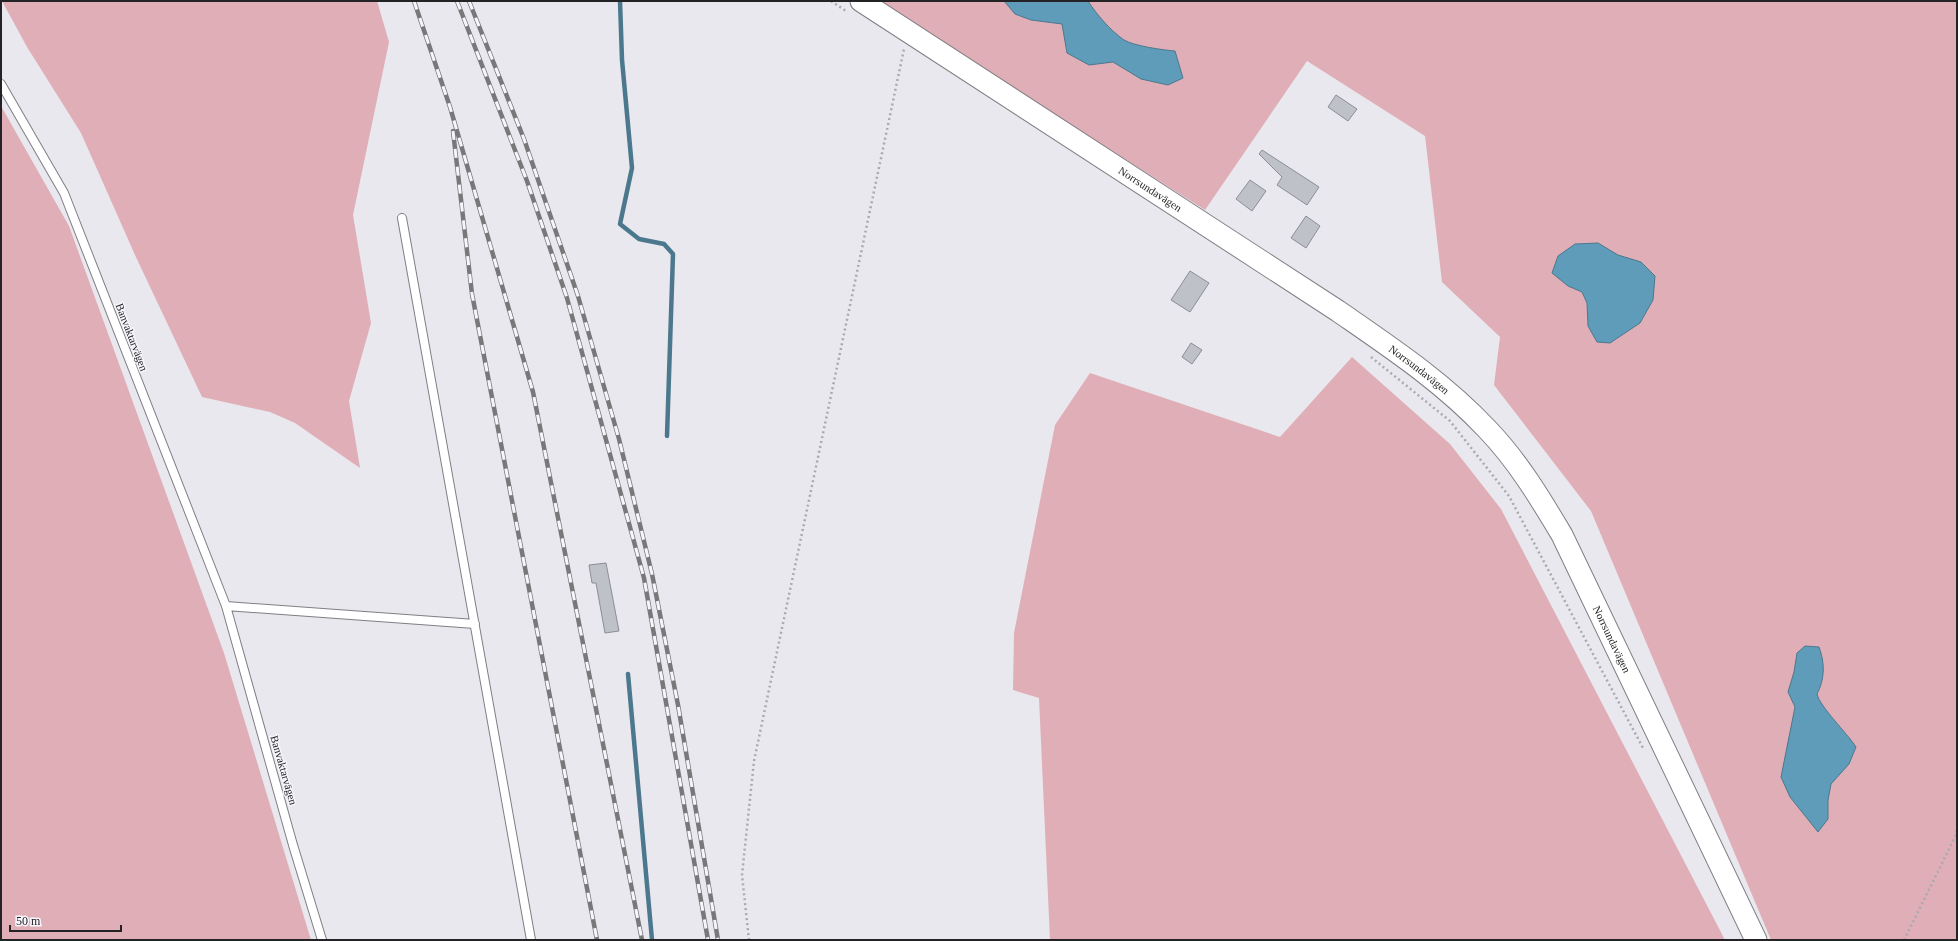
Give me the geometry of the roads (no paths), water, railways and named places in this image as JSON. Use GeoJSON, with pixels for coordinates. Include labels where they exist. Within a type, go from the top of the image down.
{"type":"FeatureCollection","features":[{"type":"Feature","properties":{"kind":"street","name":"Norrsundavägen"},"geometry":{"type":"LineString","coordinates":[[856,8],[905,46],[1338,311],[1402,355],[1450,392],[1488,429],[1528,480],[1562,535],[1756,940]]}},
{"type":"Feature","properties":{"kind":"lane","name":"Banvaktarvägen"},"geometry":{"type":"LineString","coordinates":[[1,84],[64,193],[226,606],[293,845],[322,940]]}},
{"type":"Feature","properties":{"kind":"lane"},"geometry":{"type":"LineString","coordinates":[[402,218],[531,940]]}},
{"type":"Feature","properties":{"kind":"lane"},"geometry":{"type":"LineString","coordinates":[[226,606],[475,624]]}},
{"type":"Feature","properties":{"kind":"water"},"geometry":{"type":"Polygon","coordinates":[[[1004,1],[1088,1],[1104,22],[1124,40],[1141,46],[1175,51],[1183,78],[1168,85],[1141,79],[1113,62],[1089,65],[1067,53],[1062,24],[1031,20],[1015,14],[1004,1]]]}},
{"type":"Feature","properties":{"kind":"water"},"geometry":{"type":"Polygon","coordinates":[[[1598,243],[1618,255],[1641,262],[1655,276],[1653,300],[1640,323],[1610,343],[1597,342],[1588,326],[1587,303],[1582,292],[1568,286],[1552,273],[1558,256],[1575,244],[1598,243]]]}},
{"type":"Feature","properties":{"kind":"water"},"geometry":{"type":"Polygon","coordinates":[[[1805,646],[1819,647],[1823,665],[1823,677],[1817,694],[1828,713],[1856,747],[1849,764],[1831,784],[1828,800],[1828,819],[1818,832],[1790,797],[1781,777],[1795,707],[1788,692],[1794,672],[1797,653],[1805,646]]]}},
{"type":"Feature","properties":{"kind":"waterway"},"geometry":{"type":"LineString","coordinates":[[620,1],[622,60],[632,168],[620,224],[639,239],[664,244],[673,254],[667,436]]}},
{"type":"Feature","properties":{"kind":"waterway"},"geometry":{"type":"LineString","coordinates":[[628,674],[652,940]]}},
{"type":"Feature","properties":{"kind":"railway"},"geometry":{"type":"LineString","coordinates":[[414,1],[450,107],[533,392],[642,940]]}},
{"type":"Feature","properties":{"kind":"railway"},"geometry":{"type":"LineString","coordinates":[[457,1],[527,181],[567,298],[644,578],[708,940]]}},
{"type":"Feature","properties":{"kind":"railway"},"geometry":{"type":"LineString","coordinates":[[469,1],[524,139],[578,296],[619,439],[652,574],[678,705],[718,940]]}},
{"type":"Feature","properties":{"kind":"railway"},"geometry":{"type":"LineString","coordinates":[[453,131],[472,294],[597,940]]}}]}
